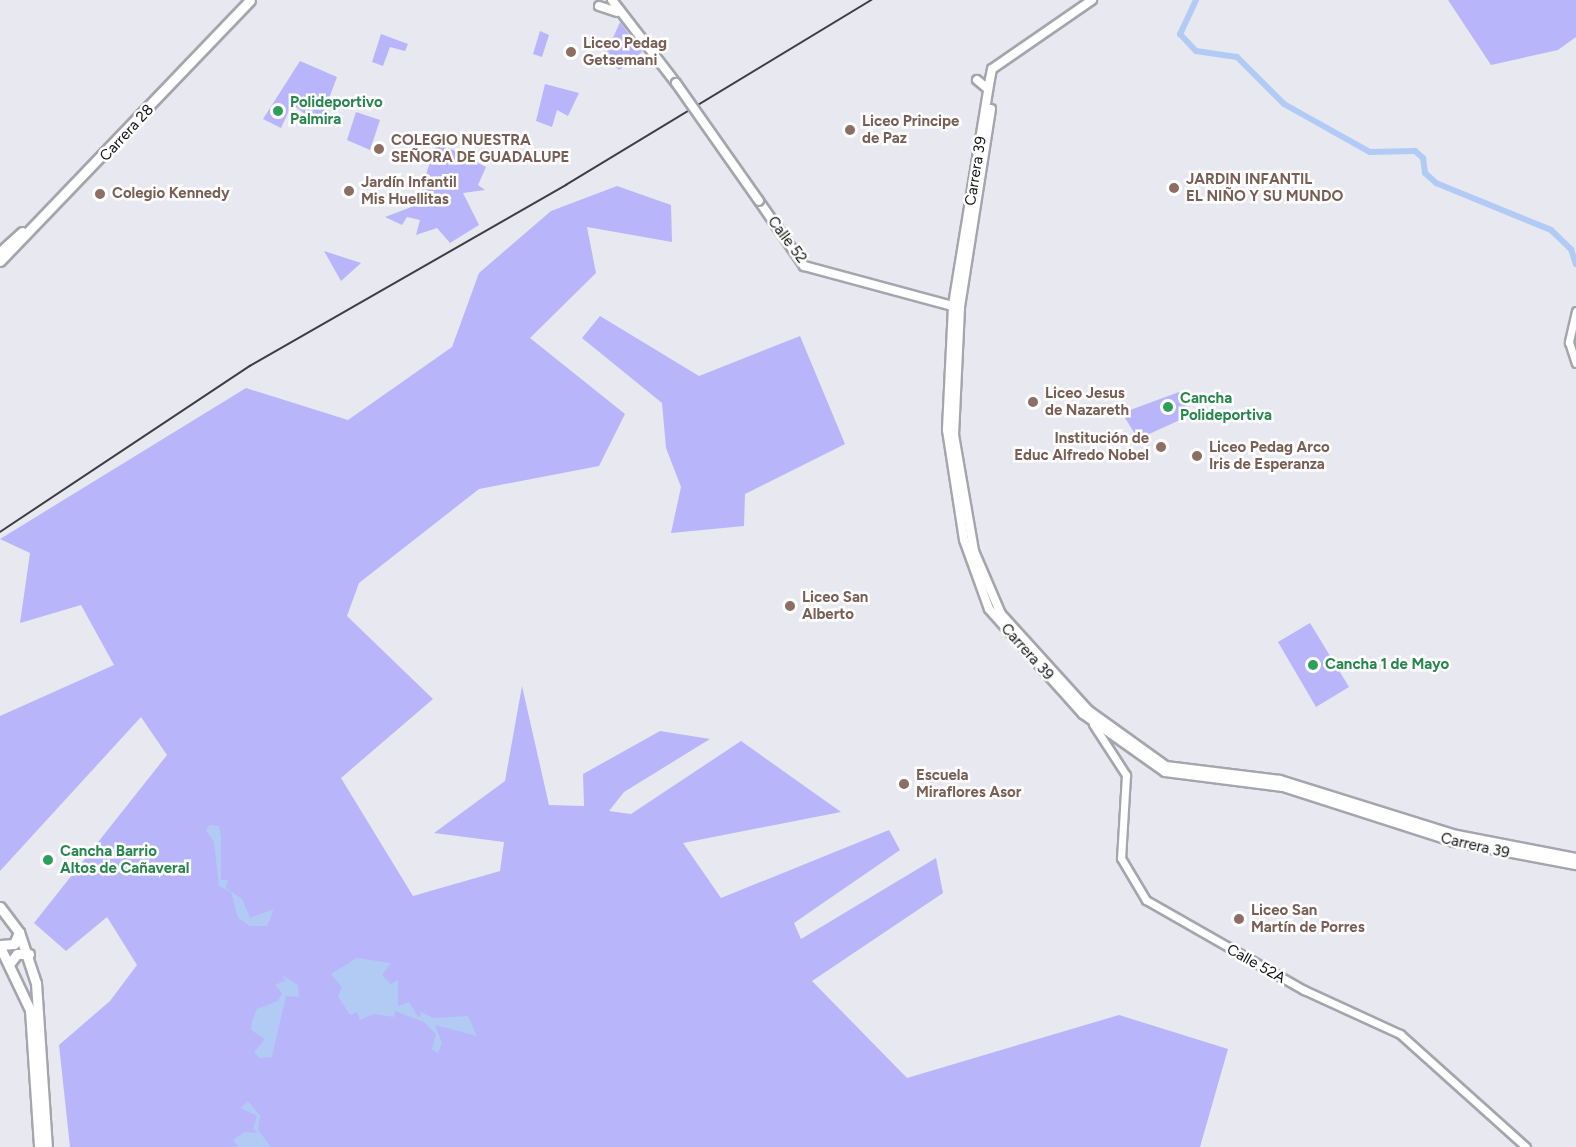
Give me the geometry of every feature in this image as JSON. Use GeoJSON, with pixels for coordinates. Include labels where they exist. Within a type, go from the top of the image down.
{"type":"FeatureCollection","features":[{"type":"Feature","properties":{"kind":"main road","name":"Carrera 28"},"geometry":{"type":"LineString","coordinates":[[0,252],[75,181],[244,0]]}},
{"type":"Feature","properties":{"kind":"main road","name":"Carrera 28"},"geometry":{"type":"LineString","coordinates":[[0,261],[250,0]]}},
{"type":"Feature","properties":{"kind":"main road","name":"Calle 52"},"geometry":{"type":"LineString","coordinates":[[612,0],[636,35],[676,83],[804,266],[956,307]]}},
{"type":"Feature","properties":{"kind":"main road","name":"Calle 52"},"geometry":{"type":"LineString","coordinates":[[618,0],[652,53]]}},
{"type":"Feature","properties":{"kind":"main road"},"geometry":{"type":"LineString","coordinates":[[995,67],[1092,0]]}},
{"type":"Feature","properties":{"kind":"main road"},"geometry":{"type":"LineString","coordinates":[[599,6],[614,9],[636,35]]}},
{"type":"Feature","properties":{"kind":"main road","name":"Carrera 39"},"geometry":{"type":"LineString","coordinates":[[995,67],[988,89],[956,307],[948,449],[974,579],[994,616],[1088,717],[1174,776],[1283,787],[1454,843],[1576,865]]}},
{"type":"Feature","properties":{"kind":"main road","name":"Carrera 39"},"geometry":{"type":"LineString","coordinates":[[995,67],[956,307],[955,449],[981,577],[1001,614],[1088,710],[1173,769],[1280,780],[1457,835],[1576,858]]}},
{"type":"Feature","properties":{"kind":"main road"},"geometry":{"type":"LineString","coordinates":[[977,80],[988,89]]}},
{"type":"Feature","properties":{"kind":"main road"},"geometry":{"type":"LineString","coordinates":[[0,907],[19,932],[28,954],[42,1014],[47,1147]]}},
{"type":"Feature","properties":{"kind":"main road"},"geometry":{"type":"LineString","coordinates":[[19,932],[14,944],[0,946],[10,963],[30,1010],[39,1147]]}},
{"type":"Feature","properties":{"kind":"main road"},"geometry":{"type":"LineString","coordinates":[[10,963],[17,954],[28,954]]}},
{"type":"Feature","properties":{"kind":"street"},"geometry":{"type":"LineString","coordinates":[[1576,311],[1569,342],[1576,363]]}},
{"type":"Feature","properties":{"kind":"street","name":"Calle 52A"},"geometry":{"type":"LineString","coordinates":[[1088,717],[1126,775],[1121,858],[1146,900],[1304,990],[1401,1034],[1526,1147]]}},
{"type":"Feature","properties":{"kind":"shaded area"},"geometry":{"type":"Polygon","coordinates":[[[1448,0],[1576,0],[1576,37],[1558,50],[1491,65],[1448,0]]]}},
{"type":"Feature","properties":{"kind":"shaded area"},"geometry":{"type":"Polygon","coordinates":[[[620,22],[642,52],[619,70],[605,56],[620,22]]]}},
{"type":"Feature","properties":{"kind":"shaded area"},"geometry":{"type":"Polygon","coordinates":[[[540,31],[549,35],[542,57],[533,54],[540,31]]]}},
{"type":"Feature","properties":{"kind":"shaded area"},"geometry":{"type":"Polygon","coordinates":[[[381,34],[408,44],[405,51],[390,47],[383,66],[372,62],[381,34]]]}},
{"type":"Feature","properties":{"kind":"shaded area"},"geometry":{"type":"Polygon","coordinates":[[[300,61],[337,77],[319,125],[292,104],[281,128],[263,119],[300,61]]]}},
{"type":"Feature","properties":{"kind":"shaded area"},"geometry":{"type":"Polygon","coordinates":[[[545,84],[579,93],[568,116],[557,110],[552,127],[536,121],[545,84]]]}},
{"type":"Feature","properties":{"kind":"shaded area"},"geometry":{"type":"Polygon","coordinates":[[[356,112],[380,120],[370,150],[347,140],[356,112]]]}},
{"type":"Feature","properties":{"kind":"shaded area"},"geometry":{"type":"Polygon","coordinates":[[[437,142],[486,167],[478,185],[485,190],[463,193],[479,225],[450,243],[437,228],[416,235],[420,220],[407,217],[402,225],[385,217],[430,200],[421,189],[437,142]]]}},
{"type":"Feature","properties":{"kind":"shaded area"},"geometry":{"type":"Polygon","coordinates":[[[617,186],[671,205],[672,242],[587,227],[596,273],[530,338],[625,414],[599,466],[479,489],[359,583],[347,616],[433,699],[341,778],[413,896],[500,871],[504,842],[434,833],[505,781],[522,686],[549,805],[584,806],[583,774],[660,731],[710,739],[624,792],[609,811],[631,814],[741,741],[841,812],[683,843],[721,898],[889,830],[900,850],[794,923],[801,939],[936,858],[943,893],[812,981],[907,1078],[1119,1015],[1228,1049],[1200,1147],[70,1147],[59,1045],[110,1001],[137,965],[107,917],[66,951],[34,923],[167,755],[141,717],[0,871],[0,716],[114,665],[81,605],[20,623],[30,553],[0,539],[246,388],[348,420],[452,347],[479,273],[551,211],[617,186]]]}},
{"type":"Feature","properties":{"kind":"shaded area"},"geometry":{"type":"Polygon","coordinates":[[[324,251],[361,263],[341,281],[324,251]]]}},
{"type":"Feature","properties":{"kind":"shaded area"},"geometry":{"type":"Polygon","coordinates":[[[600,316],[699,376],[800,336],[845,444],[745,494],[744,526],[671,533],[681,487],[666,448],[662,403],[582,338],[600,316]]]}},
{"type":"Feature","properties":{"kind":"shaded area"},"geometry":{"type":"Polygon","coordinates":[[[1179,392],[1191,415],[1138,439],[1122,413],[1179,392]]]}},
{"type":"Feature","properties":{"kind":"shaded area","name":"Cancha 1 de Mayo"},"geometry":{"type":"Polygon","coordinates":[[[1310,623],[1349,687],[1316,707],[1278,642],[1310,623]]]}},
{"type":"Feature","properties":{"kind":"water"},"geometry":{"type":"Polygon","coordinates":[[[210,825],[219,826],[221,880],[228,880],[226,888],[242,899],[250,918],[274,909],[267,926],[250,926],[238,918],[231,892],[219,886],[214,842],[206,830],[210,825]]]}},
{"type":"Feature","properties":{"kind":"water"},"geometry":{"type":"Polygon","coordinates":[[[357,958],[391,963],[382,975],[391,984],[398,980],[398,1006],[409,1002],[419,1018],[421,1012],[433,1018],[468,1016],[477,1036],[435,1025],[442,1043],[438,1053],[432,1049],[436,1034],[424,1022],[395,1011],[394,1017],[374,1014],[360,1020],[357,1012],[350,1015],[338,996],[342,987],[331,974],[357,958]]]}},
{"type":"Feature","properties":{"kind":"water"},"geometry":{"type":"Polygon","coordinates":[[[280,974],[298,985],[299,997],[286,996],[272,1057],[260,1058],[254,1052],[265,1039],[251,1030],[252,1021],[257,1009],[278,1001],[282,993],[275,985],[286,980],[280,974]]]}},
{"type":"Feature","properties":{"kind":"water"},"geometry":{"type":"Polygon","coordinates":[[[248,1101],[260,1116],[258,1130],[271,1147],[238,1147],[233,1140],[245,1132],[258,1133],[253,1129],[257,1116],[241,1108],[248,1101]]]}},
{"type":"Feature","properties":{"kind":"waterway"},"geometry":{"type":"LineString","coordinates":[[1196,0],[1180,34],[1196,51],[1237,57],[1284,104],[1370,152],[1415,151],[1423,158],[1425,173],[1436,183],[1551,230],[1571,249],[1576,264]]}},
{"type":"Feature","properties":{"kind":"railway"},"geometry":{"type":"LineString","coordinates":[[0,532],[250,366],[566,185],[871,0]]}},
{"type":"Feature","properties":{"kind":"place","name":"Liceo Pedag Getsemani"},"geometry":{"type":"Point","coordinates":[571,52]}},
{"type":"Feature","properties":{"kind":"place","name":"Polideportivo Palmira"},"geometry":{"type":"Point","coordinates":[278,111]}},
{"type":"Feature","properties":{"kind":"place","name":"Liceo Principe de Paz"},"geometry":{"type":"Point","coordinates":[850,130]}},
{"type":"Feature","properties":{"kind":"place","name":"COLEGIO NUESTRA SEÑORA DE GUADALUPE"},"geometry":{"type":"Point","coordinates":[379,149]}},
{"type":"Feature","properties":{"kind":"place","name":"JARDIN INFANTIL EL NIÑO Y SU MUNDO"},"geometry":{"type":"Point","coordinates":[1174,188]}},
{"type":"Feature","properties":{"kind":"place","name":"Jardín Infantil Mis Huellitas"},"geometry":{"type":"Point","coordinates":[349,191]}},
{"type":"Feature","properties":{"kind":"place","name":"Colegio Kennedy"},"geometry":{"type":"Point","coordinates":[100,194]}},
{"type":"Feature","properties":{"kind":"place","name":"Liceo Jesus de Nazareth"},"geometry":{"type":"Point","coordinates":[1033,402]}},
{"type":"Feature","properties":{"kind":"place","name":"Cancha Polideportiva"},"geometry":{"type":"Point","coordinates":[1168,407]}},
{"type":"Feature","properties":{"kind":"place","name":"Institución de Educ Alfredo Nobel"},"geometry":{"type":"Point","coordinates":[1161,447]}},
{"type":"Feature","properties":{"kind":"place","name":"Liceo Pedag Arco Iris de Esperanza"},"geometry":{"type":"Point","coordinates":[1197,456]}},
{"type":"Feature","properties":{"kind":"place","name":"Liceo San Alberto"},"geometry":{"type":"Point","coordinates":[790,606]}},
{"type":"Feature","properties":{"kind":"place","name":"Cancha 1 de Mayo"},"geometry":{"type":"Point","coordinates":[1313,665]}},
{"type":"Feature","properties":{"kind":"place","name":"Escuela Miraflores Asor"},"geometry":{"type":"Point","coordinates":[904,784]}},
{"type":"Feature","properties":{"kind":"place","name":"Cancha Barrio Altos de Cañaveral"},"geometry":{"type":"Point","coordinates":[48,860]}},
{"type":"Feature","properties":{"kind":"place","name":"Liceo San Martín de Porres"},"geometry":{"type":"Point","coordinates":[1239,919]}}]}
